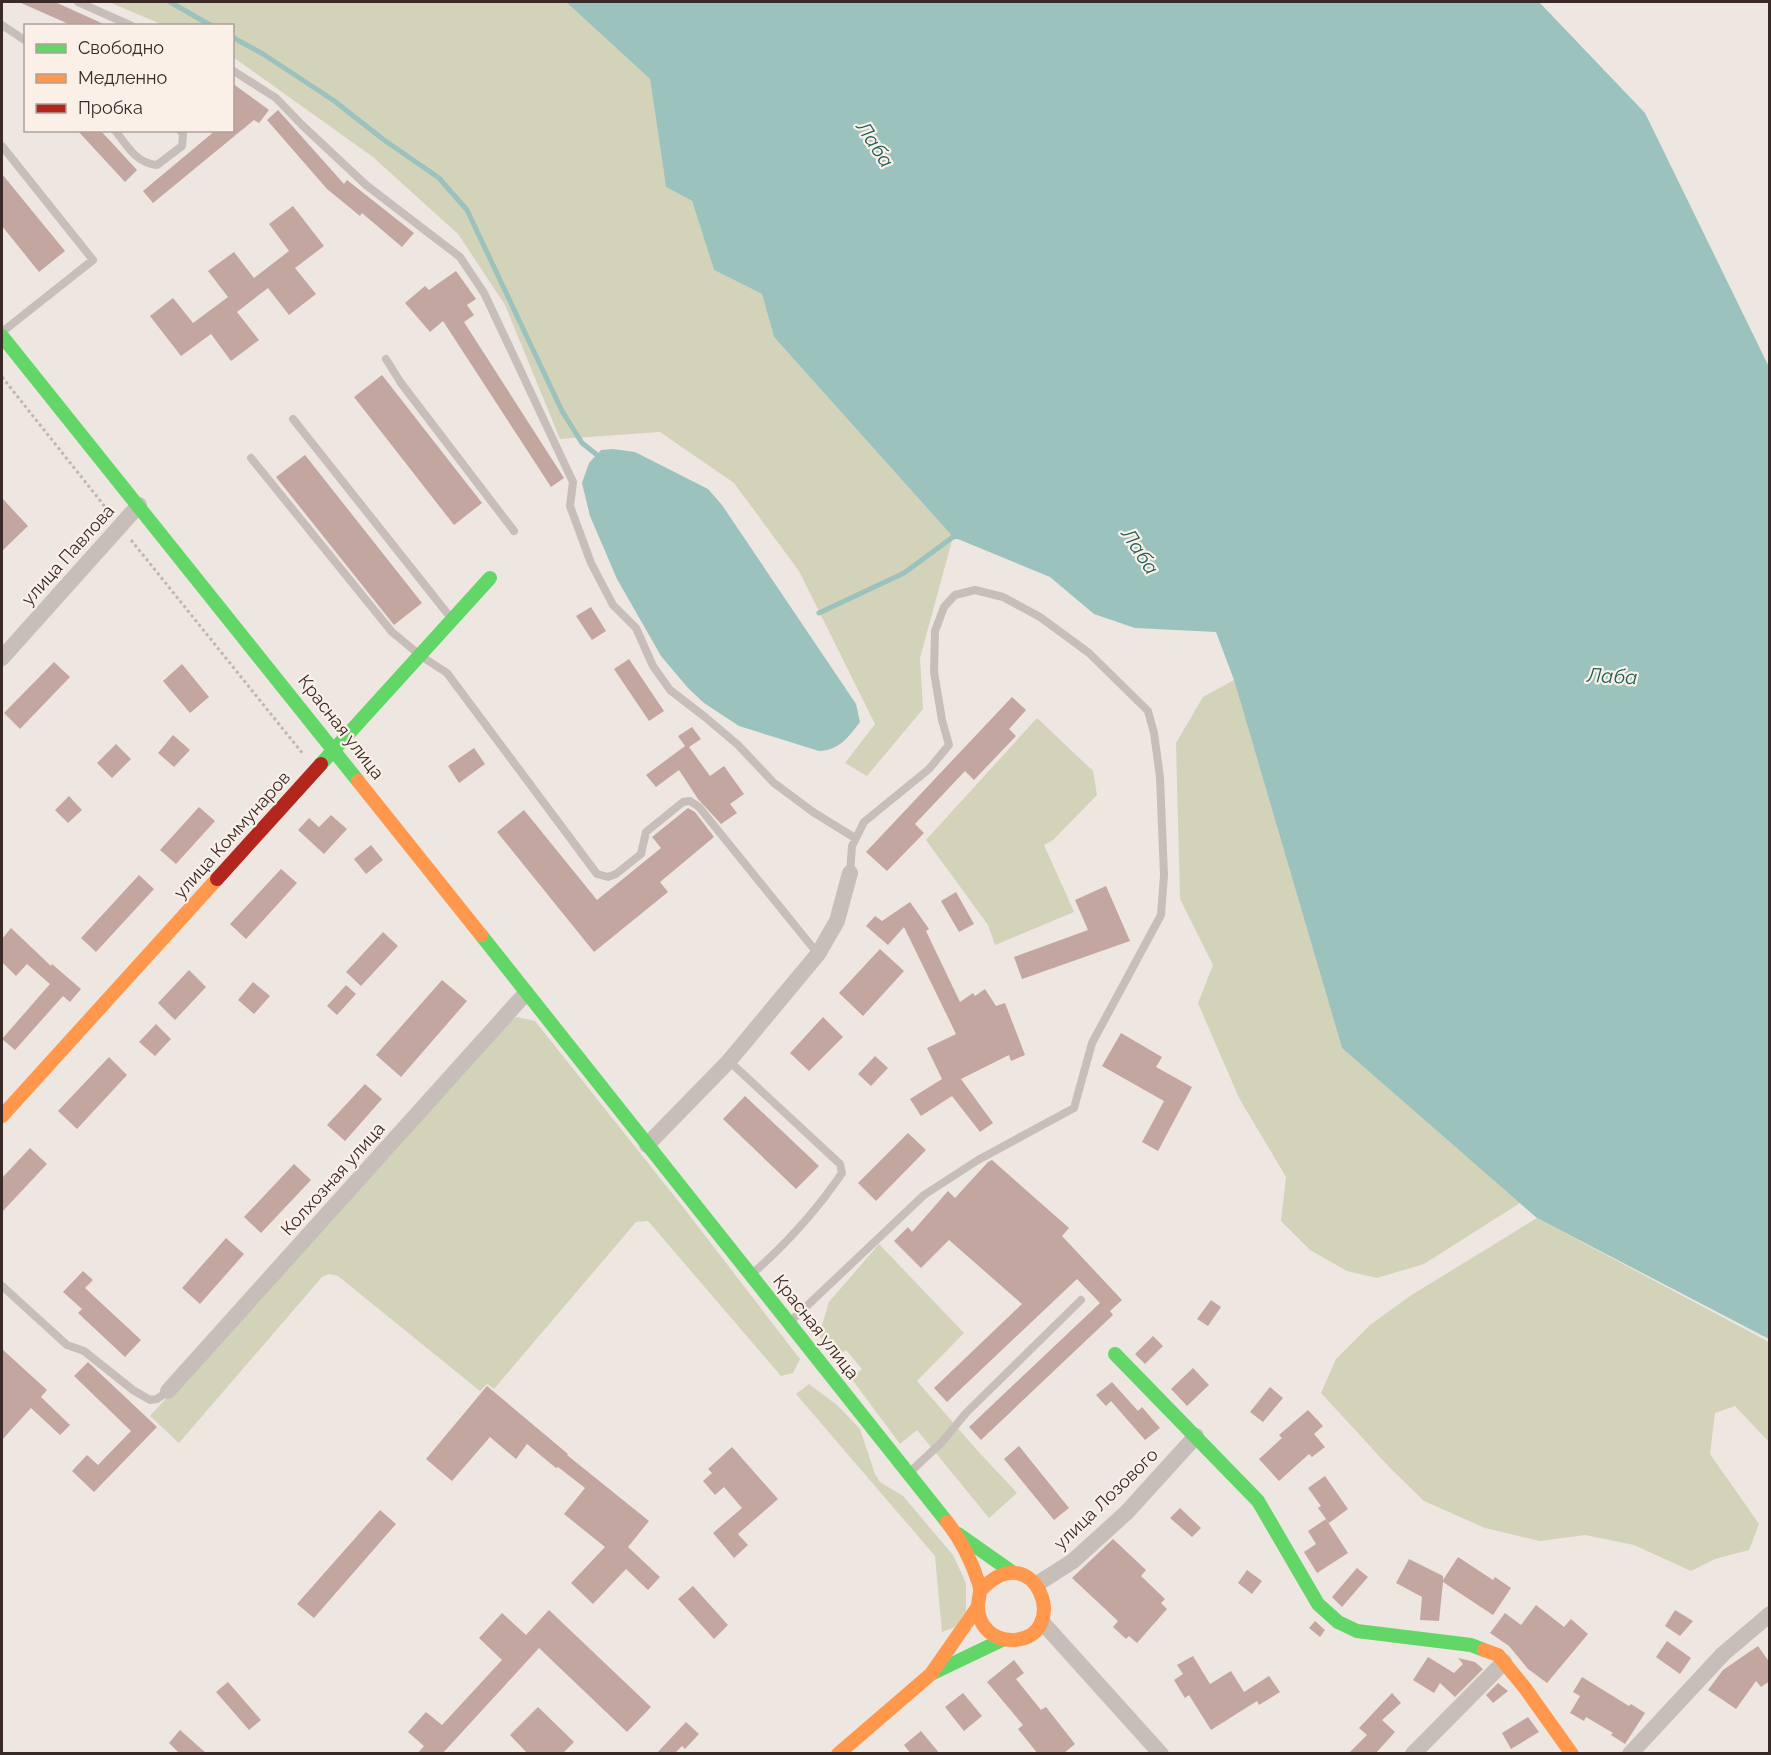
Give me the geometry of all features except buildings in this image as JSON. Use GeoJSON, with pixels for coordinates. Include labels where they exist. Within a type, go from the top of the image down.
{"type":"FeatureCollection","features":[{"type":"Feature","properties":{"kind":"street","name":"Красная улица"},"geometry":{"type":"LineString","coordinates":[[2,334],[956,1533],[981,1590]]}},
{"type":"Feature","properties":{"kind":"street","name":"улица Павлова"},"geometry":{"type":"LineString","coordinates":[[2,658],[139,505]]}},
{"type":"Feature","properties":{"kind":"street","name":"улица Коммунаров"},"geometry":{"type":"LineString","coordinates":[[2,1116],[490,578]]}},
{"type":"Feature","properties":{"kind":"street"},"geometry":{"type":"LineString","coordinates":[[647,1145],[729,1061],[818,954],[837,921],[850,873]]}},
{"type":"Feature","properties":{"kind":"street","name":"Колхозная улица"},"geometry":{"type":"LineString","coordinates":[[168,1391],[526,993]]}},
{"type":"Feature","properties":{"kind":"street"},"geometry":{"type":"LineString","coordinates":[[1115,1354],[1258,1501],[1318,1604],[1338,1622],[1357,1631],[1471,1645],[1498,1655],[1572,1754]]}},
{"type":"Feature","properties":{"kind":"street","name":"улица Лозового"},"geometry":{"type":"LineString","coordinates":[[1037,1584],[1073,1562],[1127,1512],[1196,1436]]}},
{"type":"Feature","properties":{"kind":"street","name":"Красная улица"},"geometry":{"type":"LineString","coordinates":[[956,1533],[1012,1572],[1029,1577],[1037,1584]]}},
{"type":"Feature","properties":{"kind":"street"},"geometry":{"type":"LineString","coordinates":[[838,1754],[931,1674],[977,1608],[981,1590],[993,1578],[1012,1572]]}},
{"type":"Feature","properties":{"kind":"street"},"geometry":{"type":"LineString","coordinates":[[931,1674],[1002,1640],[1017,1640],[1031,1635],[1042,1622],[1046,1611],[1045,1599],[1037,1584]]}},
{"type":"Feature","properties":{"kind":"street"},"geometry":{"type":"LineString","coordinates":[[977,1608],[984,1628],[1002,1640]]}},
{"type":"Feature","properties":{"kind":"street"},"geometry":{"type":"LineString","coordinates":[[1630,1754],[1723,1654],[1770,1614]]}},
{"type":"Feature","properties":{"kind":"street"},"geometry":{"type":"LineString","coordinates":[[1042,1622],[1161,1754]]}},
{"type":"Feature","properties":{"kind":"street"},"geometry":{"type":"LineString","coordinates":[[1413,1754],[1504,1662]]}},
{"type":"Feature","properties":{"kind":"lane"},"geometry":{"type":"LineString","coordinates":[[78,2],[128,24]]}},
{"type":"Feature","properties":{"kind":"lane"},"geometry":{"type":"LineString","coordinates":[[2,25],[24,40]]}},
{"type":"Feature","properties":{"kind":"lane"},"geometry":{"type":"LineString","coordinates":[[234,71],[276,98],[366,184],[460,257],[484,293],[573,482],[570,506],[591,563],[613,604],[636,628],[653,666],[670,690],[738,745],[774,783],[813,812],[855,838]]}},
{"type":"Feature","properties":{"kind":"lane"},"geometry":{"type":"LineString","coordinates":[[116,132],[132,153],[145,164],[157,165],[182,146],[182,132]]}},
{"type":"Feature","properties":{"kind":"lane"},"geometry":{"type":"LineString","coordinates":[[2,146],[93,260],[2,334]]}},
{"type":"Feature","properties":{"kind":"lane"},"geometry":{"type":"LineString","coordinates":[[386,359],[514,531]]}},
{"type":"Feature","properties":{"kind":"lane"},"geometry":{"type":"LineString","coordinates":[[293,419],[453,620]]}},
{"type":"Feature","properties":{"kind":"lane"},"geometry":{"type":"LineString","coordinates":[[251,458],[392,632],[421,656],[447,673],[597,874],[608,877],[616,874],[641,854],[646,832],[683,802],[690,801],[699,807],[818,954]]}},
{"type":"Feature","properties":{"kind":"lane"},"geometry":{"type":"LineString","coordinates":[[789,1323],[924,1195],[978,1160],[1074,1108],[1092,1043],[1161,915],[1164,875],[1160,777],[1154,733],[1148,711],[1089,653],[1040,617],[1003,597],[975,590],[955,595],[944,607],[935,631],[934,672],[942,720],[949,745],[929,769],[864,822],[852,846],[850,873]]}},
{"type":"Feature","properties":{"kind":"lane"},"geometry":{"type":"LineString","coordinates":[[729,1061],[840,1164],[842,1173],[831,1190],[777,1250],[750,1275]]}},
{"type":"Feature","properties":{"kind":"lane"},"geometry":{"type":"LineString","coordinates":[[2,1286],[67,1345],[99,1362],[134,1390],[150,1400],[158,1399],[168,1391]]}},
{"type":"Feature","properties":{"kind":"lane"},"geometry":{"type":"LineString","coordinates":[[908,1474],[942,1442],[966,1413],[1081,1300]]}},
{"type":"Feature","properties":{"kind":"path"},"geometry":{"type":"LineString","coordinates":[[2,377],[316,770]]}},
{"type":"Feature","properties":{"kind":"green space"},"geometry":{"type":"Polygon","coordinates":[[[109,2],[566,2],[650,79],[666,187],[692,201],[714,270],[762,294],[774,337],[953,537],[920,658],[923,709],[867,776],[845,763],[875,724],[799,571],[734,483],[660,432],[560,439],[505,305],[458,234],[373,157],[234,58],[234,24],[161,24],[109,2]]]}},
{"type":"Feature","properties":{"kind":"green space"},"geometry":{"type":"Polygon","coordinates":[[[1234,680],[1342,1048],[1520,1203],[1424,1264],[1377,1278],[1347,1271],[1310,1250],[1281,1221],[1286,1177],[1239,1098],[1198,1003],[1213,965],[1180,899],[1176,743],[1203,697],[1234,680]]]}},
{"type":"Feature","properties":{"kind":"green space"},"geometry":{"type":"Polygon","coordinates":[[[1037,718],[1093,771],[1097,795],[1053,840],[1044,845],[1074,912],[995,945],[988,925],[926,840],[1037,718]]]}},
{"type":"Feature","properties":{"kind":"green space"},"geometry":{"type":"Polygon","coordinates":[[[517,1017],[535,1021],[683,1207],[800,1359],[793,1373],[781,1376],[648,1221],[636,1222],[494,1389],[487,1384],[480,1391],[338,1276],[329,1274],[322,1277],[179,1443],[150,1416],[509,1021],[517,1017]]]}},
{"type":"Feature","properties":{"kind":"green space"},"geometry":{"type":"Polygon","coordinates":[[[1537,1218],[1769,1342],[1769,1442],[1735,1406],[1715,1413],[1710,1454],[1759,1524],[1749,1550],[1715,1559],[1691,1571],[1634,1545],[1585,1535],[1540,1541],[1485,1528],[1424,1501],[1321,1393],[1336,1359],[1370,1325],[1410,1296],[1537,1218]]]}},
{"type":"Feature","properties":{"kind":"green space"},"geometry":{"type":"Polygon","coordinates":[[[879,1244],[964,1333],[917,1381],[1017,1493],[989,1518],[917,1430],[900,1444],[851,1378],[862,1369],[846,1350],[834,1359],[819,1335],[829,1302],[879,1244]]]}},
{"type":"Feature","properties":{"kind":"green space"},"geometry":{"type":"Polygon","coordinates":[[[809,1384],[837,1405],[860,1429],[875,1474],[880,1482],[903,1496],[953,1555],[966,1583],[966,1611],[955,1627],[942,1632],[935,1556],[796,1394],[809,1384]]]}},
{"type":"Feature","properties":{"kind":"water","name":"Лаба"},"geometry":{"type":"Polygon","coordinates":[[[566,2],[1539,2],[1645,113],[1769,367],[1769,1339],[1537,1218],[1342,1048],[1234,680],[1216,632],[1135,628],[1094,614],[1050,577],[953,537],[774,337],[762,294],[714,270],[692,201],[666,187],[650,79],[566,2]]]}},
{"type":"Feature","properties":{"kind":"water"},"geometry":{"type":"Polygon","coordinates":[[[601,450],[635,452],[708,489],[722,505],[856,704],[860,722],[843,742],[832,749],[819,751],[739,726],[704,703],[661,656],[617,579],[590,516],[582,483],[589,463],[601,450]]]}},
{"type":"Feature","properties":{"kind":"waterway"},"geometry":{"type":"LineString","coordinates":[[170,2],[208,24]]}},
{"type":"Feature","properties":{"kind":"waterway"},"geometry":{"type":"LineString","coordinates":[[234,38],[263,54],[333,100],[384,140],[439,178],[467,210],[562,411],[582,443],[601,458]]}},
{"type":"Feature","properties":{"kind":"waterway"},"geometry":{"type":"LineString","coordinates":[[819,613],[904,573],[953,537],[959,536]]}},
{"type":"Feature","properties":{"kind":"traffic: fast"},"geometry":{"type":"LineString","coordinates":[[2,336],[358,781]]}},
{"type":"Feature","properties":{"kind":"traffic: fast"},"geometry":{"type":"LineString","coordinates":[[321,764],[490,578]]}},
{"type":"Feature","properties":{"kind":"traffic: fast"},"geometry":{"type":"LineString","coordinates":[[481,935],[947,1522]]}},
{"type":"Feature","properties":{"kind":"traffic: fast"},"geometry":{"type":"LineString","coordinates":[[1115,1354],[1258,1501],[1318,1604],[1338,1622],[1357,1631],[1471,1645],[1484,1650]]}},
{"type":"Feature","properties":{"kind":"traffic: fast"},"geometry":{"type":"LineString","coordinates":[[958,1534],[1012,1572]]}},
{"type":"Feature","properties":{"kind":"traffic: fast"},"geometry":{"type":"LineString","coordinates":[[933,1673],[1002,1640]]}},
{"type":"Feature","properties":{"kind":"traffic: slow"},"geometry":{"type":"LineString","coordinates":[[358,781],[481,935]]}},
{"type":"Feature","properties":{"kind":"traffic: slow"},"geometry":{"type":"LineString","coordinates":[[2,1116],[217,879]]}},
{"type":"Feature","properties":{"kind":"traffic: slow"},"geometry":{"type":"LineString","coordinates":[[947,1522],[961,1544],[976,1576],[980,1590],[979,1614],[988,1631],[1000,1638],[1014,1640],[1032,1634],[1041,1622],[1044,1607],[1040,1592],[1031,1580],[1017,1573],[1000,1576],[981,1590]]}},
{"type":"Feature","properties":{"kind":"traffic: slow"},"geometry":{"type":"LineString","coordinates":[[838,1754],[931,1674],[977,1608]]}},
{"type":"Feature","properties":{"kind":"traffic: slow"},"geometry":{"type":"LineString","coordinates":[[1484,1650],[1498,1655],[1525,1688],[1572,1754]]}},
{"type":"Feature","properties":{"kind":"traffic: jam"},"geometry":{"type":"LineString","coordinates":[[217,879],[321,764]]}}]}
